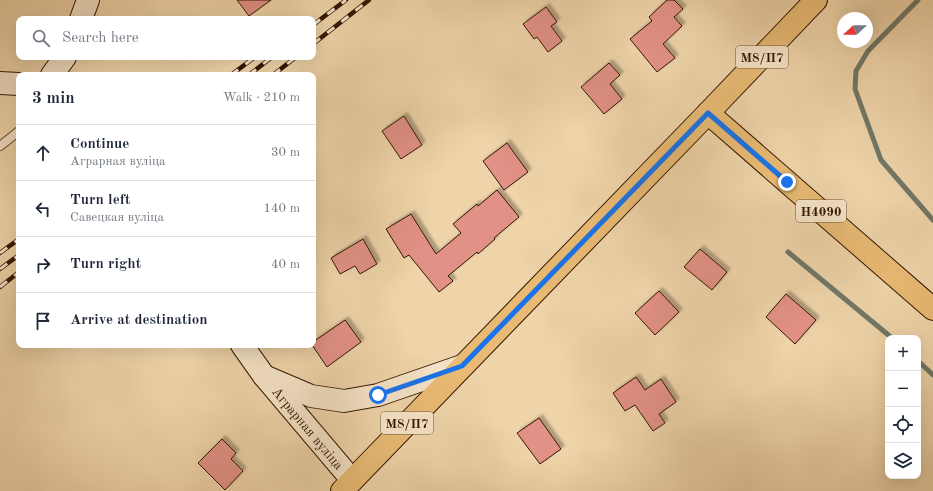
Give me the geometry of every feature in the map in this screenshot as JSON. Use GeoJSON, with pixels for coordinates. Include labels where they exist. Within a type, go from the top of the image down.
{"type":"FeatureCollection","features":[{"type":"Feature","properties":{"kind":"main road","name":"М8/П7"},"geometry":{"type":"LineString","coordinates":[[347,486],[816,0]]}},
{"type":"Feature","properties":{"kind":"main road","name":"Н4090"},"geometry":{"type":"LineString","coordinates":[[708,113],[933,309]]}},
{"type":"Feature","properties":{"kind":"street"},"geometry":{"type":"LineString","coordinates":[[82,16],[88,0]]}},
{"type":"Feature","properties":{"kind":"street"},"geometry":{"type":"LineString","coordinates":[[54,72],[63,60]]}},
{"type":"Feature","properties":{"kind":"street"},"geometry":{"type":"LineString","coordinates":[[0,84],[16,84]]}},
{"type":"Feature","properties":{"kind":"street","name":"Аграрная вуліца"},"geometry":{"type":"LineString","coordinates":[[244,348],[347,486]]}},
{"type":"Feature","properties":{"kind":"street","name":"Аграрная вуліца"},"geometry":{"type":"LineString","coordinates":[[264,376],[311,396],[344,401],[378,395],[462,366]]}},
{"type":"Feature","properties":{"kind":"lane"},"geometry":{"type":"LineString","coordinates":[[0,146],[16,133]]}},
{"type":"Feature","properties":{"kind":"building"},"geometry":{"type":"Polygon","coordinates":[[[237,0],[271,0],[249,16],[237,0]]]}},
{"type":"Feature","properties":{"kind":"building"},"geometry":{"type":"Polygon","coordinates":[[[667,0],[674,0],[683,9],[674,17],[682,26],[663,44],[675,58],[657,72],[630,39],[652,21],[649,17],[667,0]]]}},
{"type":"Feature","properties":{"kind":"building"},"geometry":{"type":"Polygon","coordinates":[[[546,7],[557,22],[551,26],[562,41],[548,52],[537,37],[534,39],[523,24],[546,7]]]}},
{"type":"Feature","properties":{"kind":"building"},"geometry":{"type":"Polygon","coordinates":[[[609,63],[620,75],[610,84],[622,99],[604,114],[581,87],[609,63]]]}},
{"type":"Feature","properties":{"kind":"building"},"geometry":{"type":"Polygon","coordinates":[[[404,116],[422,145],[401,159],[382,131],[404,116]]]}},
{"type":"Feature","properties":{"kind":"building"},"geometry":{"type":"Polygon","coordinates":[[[507,143],[528,172],[504,190],[483,161],[507,143]]]}},
{"type":"Feature","properties":{"kind":"building"},"geometry":{"type":"Polygon","coordinates":[[[497,190],[519,217],[478,254],[477,252],[448,276],[453,281],[439,292],[409,255],[404,258],[386,229],[411,214],[436,254],[461,233],[453,224],[497,190]]]}},
{"type":"Feature","properties":{"kind":"building"},"geometry":{"type":"Polygon","coordinates":[[[363,239],[377,264],[360,274],[355,266],[340,274],[331,258],[363,239]]]}},
{"type":"Feature","properties":{"kind":"building"},"geometry":{"type":"Polygon","coordinates":[[[700,249],[727,272],[712,290],[684,267],[700,249]]]}},
{"type":"Feature","properties":{"kind":"building"},"geometry":{"type":"Polygon","coordinates":[[[659,291],[679,312],[655,335],[635,313],[659,291]]]}},
{"type":"Feature","properties":{"kind":"building"},"geometry":{"type":"Polygon","coordinates":[[[786,294],[816,320],[795,344],[766,317],[786,294]]]}},
{"type":"Feature","properties":{"kind":"building"},"geometry":{"type":"Polygon","coordinates":[[[345,320],[361,342],[327,367],[314,348],[316,348],[316,340],[345,320]]]}},
{"type":"Feature","properties":{"kind":"building"},"geometry":{"type":"Polygon","coordinates":[[[636,377],[645,390],[661,379],[676,402],[659,414],[665,423],[653,431],[635,405],[625,411],[613,393],[636,377]]]}},
{"type":"Feature","properties":{"kind":"building"},"geometry":{"type":"Polygon","coordinates":[[[539,418],[561,449],[540,464],[517,433],[539,418]]]}},
{"type":"Feature","properties":{"kind":"building"},"geometry":{"type":"Polygon","coordinates":[[[222,439],[236,453],[231,459],[243,471],[225,490],[198,463],[222,439]]]}},
{"type":"Feature","properties":{"kind":"waterway"},"geometry":{"type":"LineString","coordinates":[[918,0],[868,51],[856,71],[855,89],[881,160],[933,220]]}},
{"type":"Feature","properties":{"kind":"waterway"},"geometry":{"type":"LineString","coordinates":[[788,252],[888,335]]}},
{"type":"Feature","properties":{"kind":"waterway"},"geometry":{"type":"LineString","coordinates":[[921,364],[933,375]]}},
{"type":"Feature","properties":{"kind":"railway"},"geometry":{"type":"LineString","coordinates":[[316,23],[346,0]]}},
{"type":"Feature","properties":{"kind":"railway"},"geometry":{"type":"LineString","coordinates":[[316,42],[369,0]]}},
{"type":"Feature","properties":{"kind":"railway"},"geometry":{"type":"LineString","coordinates":[[235,72],[251,60]]}},
{"type":"Feature","properties":{"kind":"railway"},"geometry":{"type":"LineString","coordinates":[[253,72],[268,60]]}},
{"type":"Feature","properties":{"kind":"railway"},"geometry":{"type":"LineString","coordinates":[[277,72],[292,60]]}},
{"type":"Feature","properties":{"kind":"railway"},"geometry":{"type":"LineString","coordinates":[[0,253],[16,241]]}},
{"type":"Feature","properties":{"kind":"railway"},"geometry":{"type":"LineString","coordinates":[[0,269],[16,257]]}},
{"type":"Feature","properties":{"kind":"railway"},"geometry":{"type":"LineString","coordinates":[[0,287],[16,274]]}},
{"type":"Feature","properties":{"kind":"route"},"geometry":{"type":"LineString","coordinates":[[378,395],[462,366],[708,113],[787,182]]}}]}
